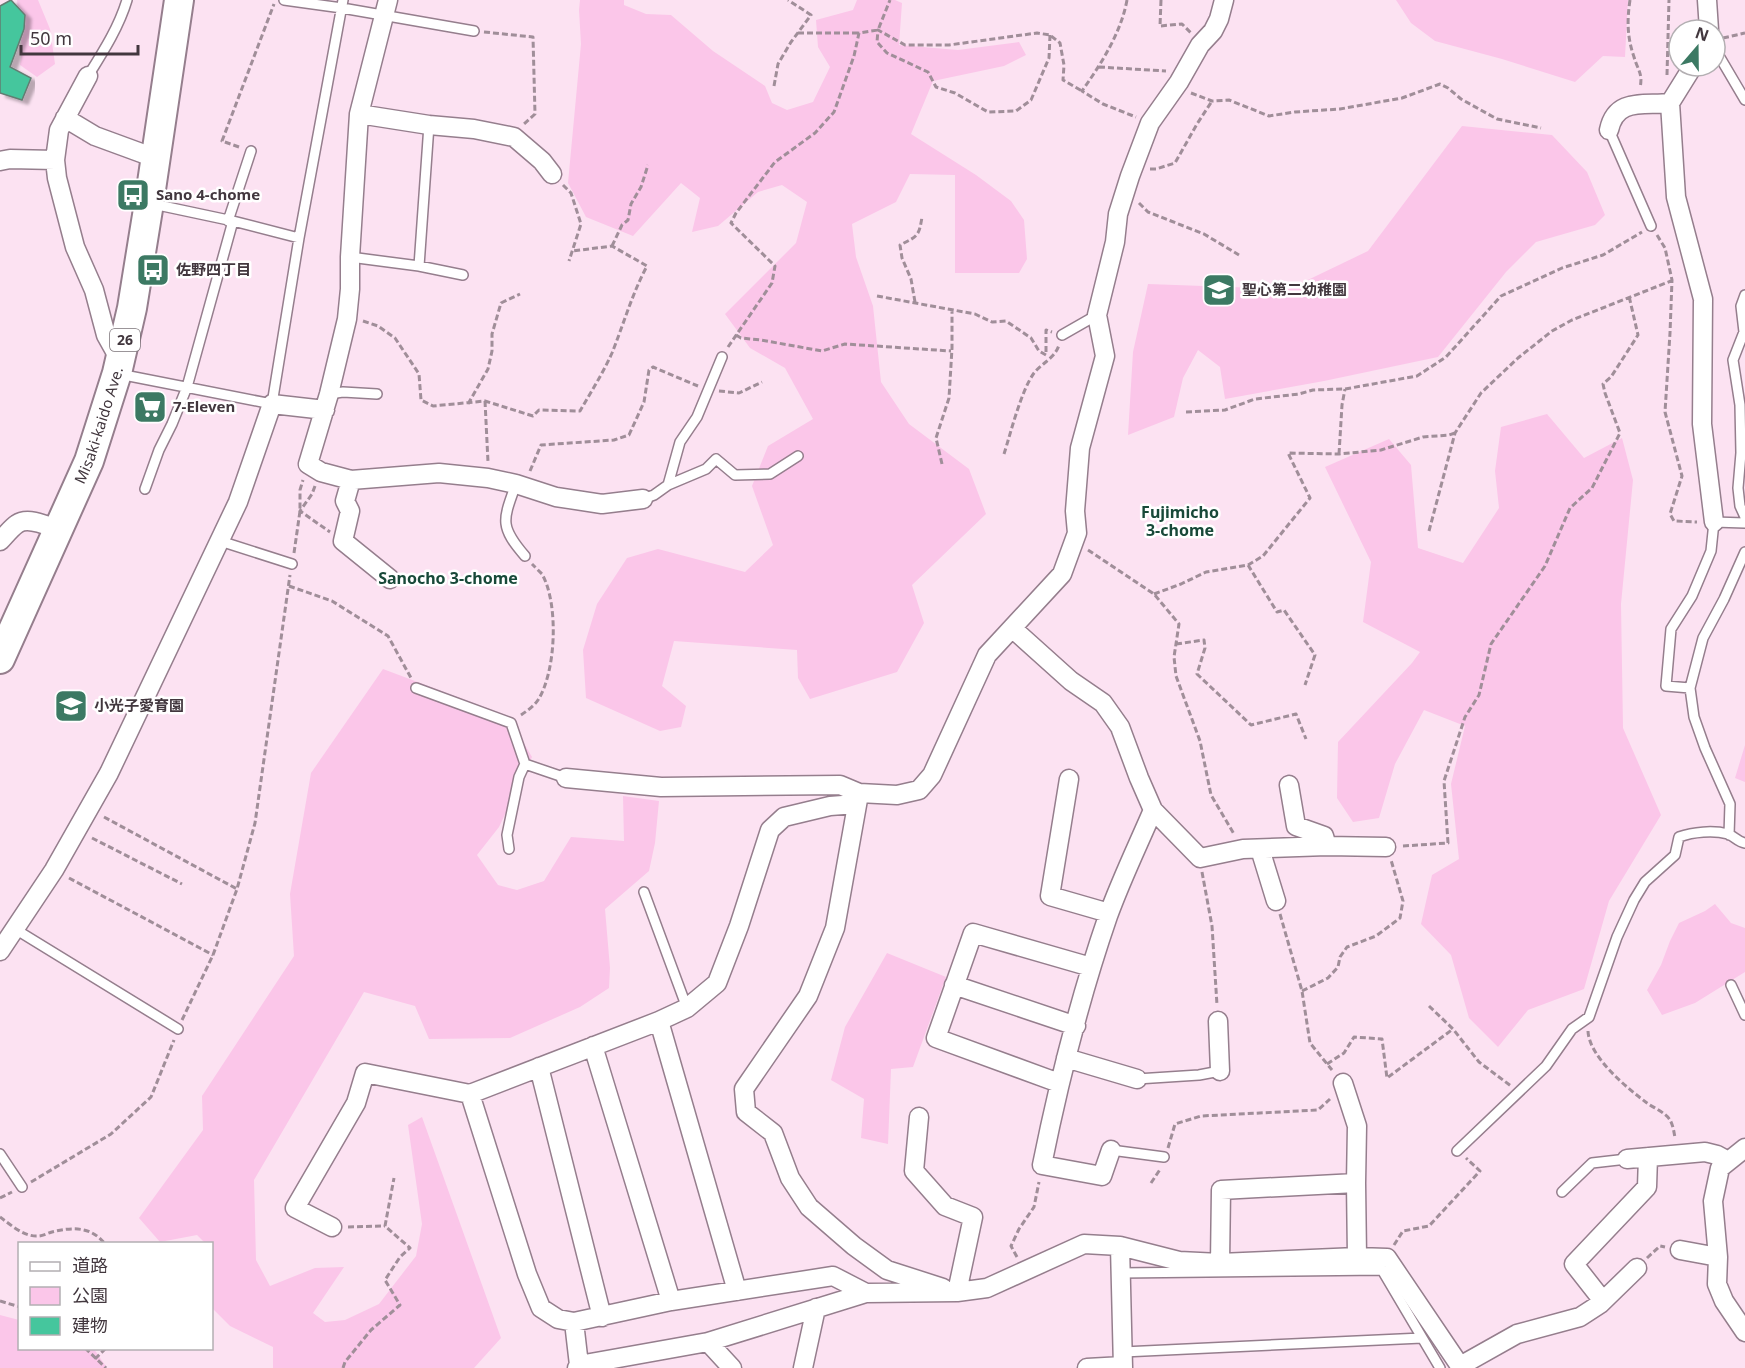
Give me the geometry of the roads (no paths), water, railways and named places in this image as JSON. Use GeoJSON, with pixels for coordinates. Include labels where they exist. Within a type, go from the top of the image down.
{"type":"FeatureCollection","features":[{"type":"Feature","properties":{"kind":"main road","name":"Misaki-kaido Ave."},"geometry":{"type":"LineString","coordinates":[[0,659],[89,461],[118,367],[132,308],[179,0]]}},
{"type":"Feature","properties":{"kind":"street"},"geometry":{"type":"LineString","coordinates":[[332,1227],[295,1208],[356,1103],[365,1073],[470,1094],[687,1008],[717,983],[739,926],[770,830],[784,817],[858,798],[897,795],[919,790],[932,775],[987,654],[1062,574],[1077,533],[1075,511],[1080,448],[1105,356],[1096,315],[1115,242],[1118,214],[1150,123],[1200,45],[1213,31],[1224,0]]}},
{"type":"Feature","properties":{"kind":"street"},"geometry":{"type":"LineString","coordinates":[[1707,0],[1708,18]]}},
{"type":"Feature","properties":{"kind":"street"},"geometry":{"type":"LineString","coordinates":[[386,8],[359,114],[350,289],[346,319],[327,402],[308,464],[321,472],[351,480],[439,473],[488,478],[556,497],[602,504],[643,500]]}},
{"type":"Feature","properties":{"kind":"street"},"geometry":{"type":"LineString","coordinates":[[88,76],[58,130],[55,160],[62,202],[75,247],[94,290],[106,335],[118,367]]}},
{"type":"Feature","properties":{"kind":"street"},"geometry":{"type":"LineString","coordinates":[[1685,78],[1668,103],[1676,197],[1703,298],[1702,423],[1714,522]]}},
{"type":"Feature","properties":{"kind":"street"},"geometry":{"type":"LineString","coordinates":[[1609,130],[1612,118],[1628,105],[1668,103]]}},
{"type":"Feature","properties":{"kind":"street"},"geometry":{"type":"LineString","coordinates":[[359,114],[429,125],[474,129],[514,137],[542,161],[552,174]]}},
{"type":"Feature","properties":{"kind":"street"},"geometry":{"type":"LineString","coordinates":[[65,118],[95,136],[155,158]]}},
{"type":"Feature","properties":{"kind":"street"},"geometry":{"type":"LineString","coordinates":[[0,161],[10,159],[55,160]]}},
{"type":"Feature","properties":{"kind":"street"},"geometry":{"type":"LineString","coordinates":[[6,935],[54,870],[109,773],[238,502],[272,404],[327,402]]}},
{"type":"Feature","properties":{"kind":"street"},"geometry":{"type":"LineString","coordinates":[[351,480],[345,501],[350,511],[343,541],[390,579]]}},
{"type":"Feature","properties":{"kind":"street"},"geometry":{"type":"LineString","coordinates":[[0,541],[18,523],[25,521],[59,530]]}},
{"type":"Feature","properties":{"kind":"street"},"geometry":{"type":"LineString","coordinates":[[1012,628],[1071,681],[1103,703],[1120,727],[1153,810],[1200,858],[1252,849],[1327,846],[1386,847]]}},
{"type":"Feature","properties":{"kind":"street"},"geometry":{"type":"LineString","coordinates":[[566,778],[661,787],[840,785],[858,798]]}},
{"type":"Feature","properties":{"kind":"street"},"geometry":{"type":"LineString","coordinates":[[1069,779],[1050,896],[1109,913]]}},
{"type":"Feature","properties":{"kind":"street"},"geometry":{"type":"LineString","coordinates":[[1289,785],[1296,826],[1324,836],[1327,846]]}},
{"type":"Feature","properties":{"kind":"street"},"geometry":{"type":"LineString","coordinates":[[858,798],[835,928],[808,996],[744,1089],[746,1112],[773,1133],[790,1178],[809,1207],[854,1246],[887,1270],[957,1292]]}},
{"type":"Feature","properties":{"kind":"street"},"geometry":{"type":"LineString","coordinates":[[1111,1150],[1102,1176],[1042,1165],[1059,1083],[1091,967],[1109,913],[1153,810]]}},
{"type":"Feature","properties":{"kind":"street"},"geometry":{"type":"LineString","coordinates":[[1252,849],[1276,901]]}},
{"type":"Feature","properties":{"kind":"street"},"geometry":{"type":"LineString","coordinates":[[1059,1083],[936,1038],[973,933],[1091,967]]}},
{"type":"Feature","properties":{"kind":"street"},"geometry":{"type":"LineString","coordinates":[[954,985],[1076,1026]]}},
{"type":"Feature","properties":{"kind":"street"},"geometry":{"type":"LineString","coordinates":[[659,1021],[737,1291]]}},
{"type":"Feature","properties":{"kind":"street"},"geometry":{"type":"LineString","coordinates":[[1218,1021],[1220,1071]]}},
{"type":"Feature","properties":{"kind":"street"},"geometry":{"type":"LineString","coordinates":[[593,1046],[671,1301]]}},
{"type":"Feature","properties":{"kind":"street"},"geometry":{"type":"LineString","coordinates":[[1066,1059],[1137,1079]]}},
{"type":"Feature","properties":{"kind":"street"},"geometry":{"type":"LineString","coordinates":[[539,1067],[602,1317]]}},
{"type":"Feature","properties":{"kind":"street"},"geometry":{"type":"LineString","coordinates":[[1339,1090],[1357,1126],[1357,1257]]}},
{"type":"Feature","properties":{"kind":"street"},"geometry":{"type":"LineString","coordinates":[[470,1094],[527,1274],[542,1308],[558,1318],[574,1323],[671,1301],[833,1276],[866,1293]]}},
{"type":"Feature","properties":{"kind":"street"},"geometry":{"type":"LineString","coordinates":[[919,1117],[915,1171],[945,1206],[973,1217],[957,1292]]}},
{"type":"Feature","properties":{"kind":"street"},"geometry":{"type":"LineString","coordinates":[[1745,1148],[1720,1168],[1713,1201],[1718,1257],[1717,1284],[1724,1301],[1745,1332]]}},
{"type":"Feature","properties":{"kind":"street"},"geometry":{"type":"LineString","coordinates":[[1627,1159],[1705,1152],[1728,1161]]}},
{"type":"Feature","properties":{"kind":"street"},"geometry":{"type":"LineString","coordinates":[[1603,1301],[1574,1264],[1647,1187],[1648,1157]]}},
{"type":"Feature","properties":{"kind":"street"},"geometry":{"type":"LineString","coordinates":[[1220,1263],[1221,1190],[1356,1183]]}},
{"type":"Feature","properties":{"kind":"street"},"geometry":{"type":"LineString","coordinates":[[574,1323],[578,1367],[708,1342],[866,1293],[957,1292],[987,1288],[1084,1244],[1120,1246],[1179,1261],[1220,1263],[1357,1257],[1387,1258],[1460,1366],[1517,1334],[1580,1317],[1603,1301],[1637,1268]]}},
{"type":"Feature","properties":{"kind":"street"},"geometry":{"type":"LineString","coordinates":[[1086,1368],[1123,1362],[1120,1246]]}},
{"type":"Feature","properties":{"kind":"street"},"geometry":{"type":"LineString","coordinates":[[1680,1250],[1718,1257]]}},
{"type":"Feature","properties":{"kind":"street"},"geometry":{"type":"LineString","coordinates":[[803,1368],[816,1308]]}},
{"type":"Feature","properties":{"kind":"street"},"geometry":{"type":"LineString","coordinates":[[708,1342],[732,1368]]}},
{"type":"Feature","properties":{"kind":"lane"},"geometry":{"type":"LineString","coordinates":[[88,76],[104,51],[127,0]]}},
{"type":"Feature","properties":{"kind":"lane"},"geometry":{"type":"LineString","coordinates":[[284,0],[386,8],[474,31]]}},
{"type":"Feature","properties":{"kind":"lane"},"geometry":{"type":"LineString","coordinates":[[118,367],[187,387],[272,404],[299,238],[343,4]]}},
{"type":"Feature","properties":{"kind":"lane"},"geometry":{"type":"LineString","coordinates":[[1727,69],[1745,100]]}},
{"type":"Feature","properties":{"kind":"lane"},"geometry":{"type":"LineString","coordinates":[[419,266],[429,125]]}},
{"type":"Feature","properties":{"kind":"lane"},"geometry":{"type":"LineString","coordinates":[[1609,130],[1651,226]]}},
{"type":"Feature","properties":{"kind":"lane"},"geometry":{"type":"LineString","coordinates":[[145,489],[159,450],[187,387],[251,151]]}},
{"type":"Feature","properties":{"kind":"lane"},"geometry":{"type":"LineString","coordinates":[[149,203],[299,238]]}},
{"type":"Feature","properties":{"kind":"lane"},"geometry":{"type":"LineString","coordinates":[[350,257],[419,266],[463,275]]}},
{"type":"Feature","properties":{"kind":"lane"},"geometry":{"type":"LineString","coordinates":[[1745,295],[1741,306],[1744,332],[1733,360],[1740,405],[1741,453],[1738,488],[1740,506],[1745,517]]}},
{"type":"Feature","properties":{"kind":"lane"},"geometry":{"type":"LineString","coordinates":[[1062,335],[1096,315]]}},
{"type":"Feature","properties":{"kind":"lane"},"geometry":{"type":"LineString","coordinates":[[668,485],[680,442],[697,417],[723,357]]}},
{"type":"Feature","properties":{"kind":"lane"},"geometry":{"type":"LineString","coordinates":[[327,402],[343,392],[377,394]]}},
{"type":"Feature","properties":{"kind":"lane"},"geometry":{"type":"LineString","coordinates":[[643,500],[668,485],[706,469],[716,459],[735,475],[770,474],[798,456]]}},
{"type":"Feature","properties":{"kind":"lane"},"geometry":{"type":"LineString","coordinates":[[520,486],[506,511],[505,525],[513,541],[525,556]]}},
{"type":"Feature","properties":{"kind":"lane"},"geometry":{"type":"LineString","coordinates":[[1690,688],[1666,686],[1671,629],[1692,596],[1711,551],[1714,522],[1745,523]]}},
{"type":"Feature","properties":{"kind":"lane"},"geometry":{"type":"LineString","coordinates":[[220,541],[292,564]]}},
{"type":"Feature","properties":{"kind":"lane"},"geometry":{"type":"LineString","coordinates":[[1729,834],[1730,804],[1705,748],[1695,717],[1690,688],[1702,638],[1724,599],[1745,552]]}},
{"type":"Feature","properties":{"kind":"lane"},"geometry":{"type":"LineString","coordinates":[[416,688],[511,723],[525,764],[519,777],[507,835],[509,849]]}},
{"type":"Feature","properties":{"kind":"lane"},"geometry":{"type":"LineString","coordinates":[[525,764],[566,778]]}},
{"type":"Feature","properties":{"kind":"lane"},"geometry":{"type":"LineString","coordinates":[[1457,1151],[1546,1066],[1572,1029],[1589,1017],[1617,937],[1634,900],[1645,882],[1675,855],[1679,837],[1695,832],[1729,834],[1739,842],[1745,843]]}},
{"type":"Feature","properties":{"kind":"lane"},"geometry":{"type":"LineString","coordinates":[[644,892],[687,1008]]}},
{"type":"Feature","properties":{"kind":"lane"},"geometry":{"type":"LineString","coordinates":[[6,935],[178,1029]]}},
{"type":"Feature","properties":{"kind":"lane"},"geometry":{"type":"LineString","coordinates":[[1731,985],[1745,1016]]}},
{"type":"Feature","properties":{"kind":"lane"},"geometry":{"type":"LineString","coordinates":[[1137,1079],[1199,1075],[1220,1071]]}},
{"type":"Feature","properties":{"kind":"lane"},"geometry":{"type":"LineString","coordinates":[[1111,1150],[1164,1157]]}},
{"type":"Feature","properties":{"kind":"lane"},"geometry":{"type":"LineString","coordinates":[[0,1155],[22,1187]]}},
{"type":"Feature","properties":{"kind":"lane"},"geometry":{"type":"LineString","coordinates":[[1562,1192],[1592,1163],[1627,1159]]}},
{"type":"Feature","properties":{"kind":"lane"},"geometry":{"type":"LineString","coordinates":[[1121,1273],[1383,1270],[1440,1368]]}},
{"type":"Feature","properties":{"kind":"lane"},"geometry":{"type":"LineString","coordinates":[[1123,1362],[1422,1338]]}},
{"type":"Feature","properties":{"kind":"place","name":"Sano 4-chome"},"geometry":{"type":"Point","coordinates":[133,195]}},
{"type":"Feature","properties":{"kind":"place","name":"佐野四丁目"},"geometry":{"type":"Point","coordinates":[153,270]}},
{"type":"Feature","properties":{"kind":"place","name":"聖心第二幼稚園"},"geometry":{"type":"Point","coordinates":[1219,290]}},
{"type":"Feature","properties":{"kind":"place","name":"7-Eleven"},"geometry":{"type":"Point","coordinates":[150,407]}},
{"type":"Feature","properties":{"kind":"place","name":"小光子愛育園"},"geometry":{"type":"Point","coordinates":[71,706]}},
{"type":"Feature","properties":{"kind":"district","name":"Fujimicho 3-chome"},"geometry":{"type":"Point","coordinates":[1180,521]}},
{"type":"Feature","properties":{"kind":"district","name":"Sanocho 3-chome"},"geometry":{"type":"Point","coordinates":[448,578]}}]}
